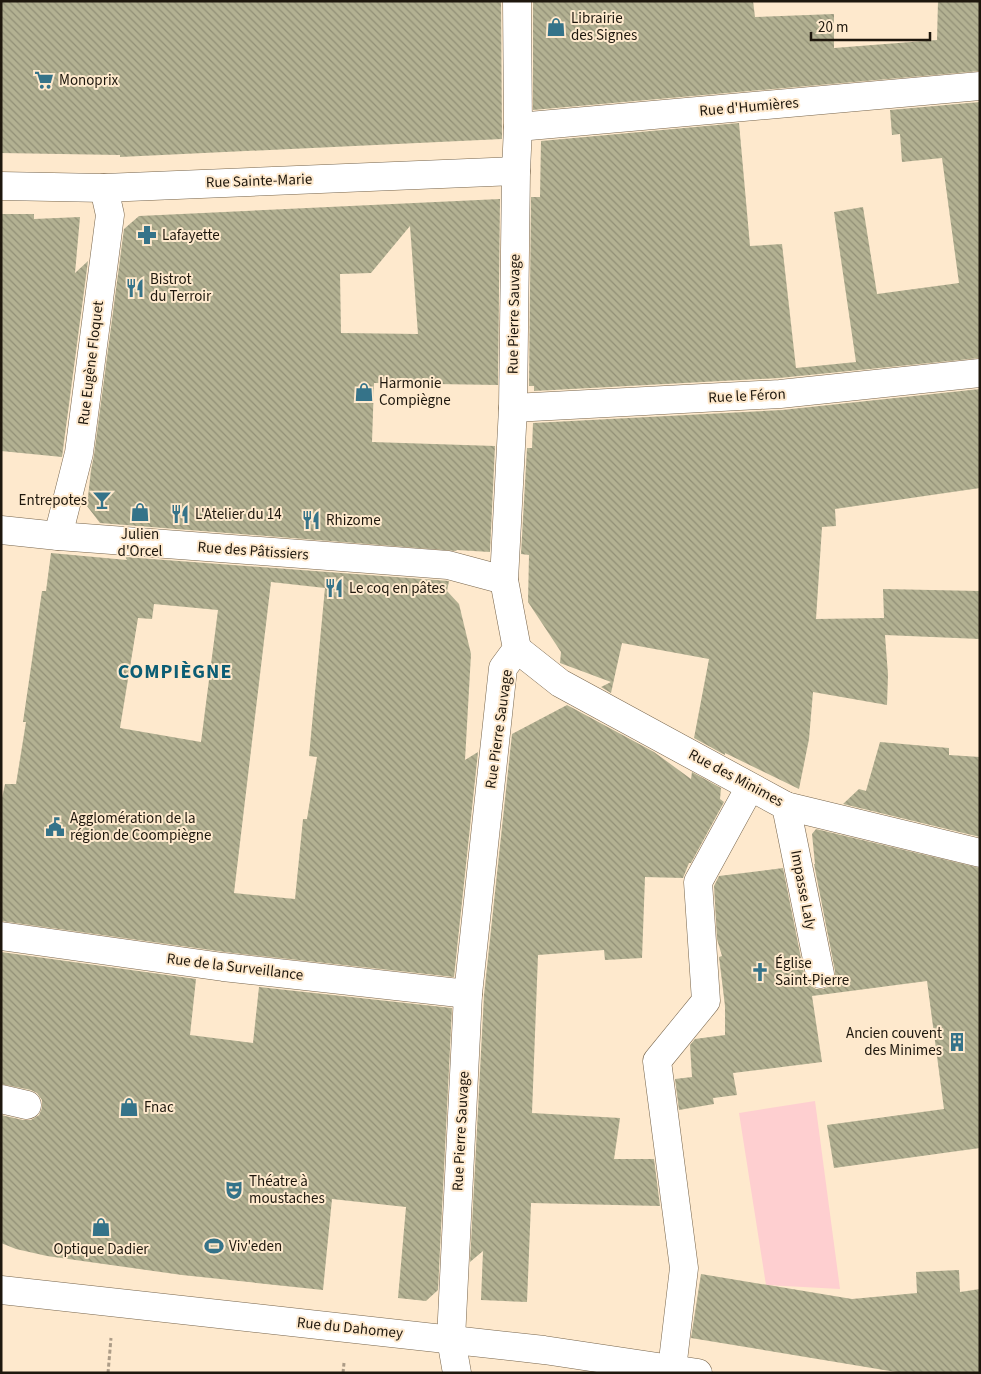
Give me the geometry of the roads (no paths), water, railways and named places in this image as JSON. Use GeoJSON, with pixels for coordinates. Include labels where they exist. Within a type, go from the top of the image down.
{"type":"FeatureCollection","features":[{"type":"Feature","properties":{"kind":"street","name":"Rue Pierre Sauvage"},"geometry":{"type":"LineString","coordinates":[[457,1373],[451,1339],[468,994],[504,668],[517,649],[504,580],[513,408],[518,127],[517,1]]}},
{"type":"Feature","properties":{"kind":"street","name":"Rue d'Humières"},"geometry":{"type":"LineString","coordinates":[[518,127],[980,86]]}},
{"type":"Feature","properties":{"kind":"street","name":"Rue Sainte-Marie"},"geometry":{"type":"LineString","coordinates":[[1,186],[104,188],[516,170]]}},
{"type":"Feature","properties":{"kind":"street","name":"Rue Eugène Floquet"},"geometry":{"type":"LineString","coordinates":[[58,536],[79,453],[110,215],[104,188]]}},
{"type":"Feature","properties":{"kind":"street","name":"Rue le Féron"},"geometry":{"type":"LineString","coordinates":[[513,408],[780,394],[980,373]]}},
{"type":"Feature","properties":{"kind":"street","name":"Rue des Pâtissiers"},"geometry":{"type":"LineString","coordinates":[[1,530],[58,536],[448,565],[504,580]]}},
{"type":"Feature","properties":{"kind":"street","name":"Rue des Minimes"},"geometry":{"type":"LineString","coordinates":[[517,649],[560,684],[786,806],[980,853]]}},
{"type":"Feature","properties":{"kind":"street"},"geometry":{"type":"LineString","coordinates":[[685,1371],[684,1268],[657,1061],[706,1001],[698,882],[750,786]]}},
{"type":"Feature","properties":{"kind":"street","name":"Impasse Laly"},"geometry":{"type":"LineString","coordinates":[[786,806],[820,974]]}},
{"type":"Feature","properties":{"kind":"street","name":"Rue de la Surveillance"},"geometry":{"type":"LineString","coordinates":[[1,936],[223,966],[468,994]]}},
{"type":"Feature","properties":{"kind":"street","name":"Rue du Dahomey"},"geometry":{"type":"LineString","coordinates":[[1,1290],[544,1350],[685,1371]]}},
{"type":"Feature","properties":{"kind":"place","name":"Librairie des Signes"},"geometry":{"type":"Point","coordinates":[556,27]}},
{"type":"Feature","properties":{"kind":"place","name":"Monoprix"},"geometry":{"type":"Point","coordinates":[44,80]}},
{"type":"Feature","properties":{"kind":"place","name":"Lafayette"},"geometry":{"type":"Point","coordinates":[147,235]}},
{"type":"Feature","properties":{"kind":"place","name":"Bistrot du Terroir"},"geometry":{"type":"Point","coordinates":[135,288]}},
{"type":"Feature","properties":{"kind":"place","name":"Harmonie Compiègne"},"geometry":{"type":"Point","coordinates":[364,392]}},
{"type":"Feature","properties":{"kind":"place","name":"Entrepotes"},"geometry":{"type":"Point","coordinates":[102,500]}},
{"type":"Feature","properties":{"kind":"place","name":"Julien d'Orcel"},"geometry":{"type":"Point","coordinates":[140,512]}},
{"type":"Feature","properties":{"kind":"place","name":"L'Atelier du 14"},"geometry":{"type":"Point","coordinates":[180,514]}},
{"type":"Feature","properties":{"kind":"place","name":"Rhizome"},"geometry":{"type":"Point","coordinates":[311,520]}},
{"type":"Feature","properties":{"kind":"place","name":"Le coq en pâtes"},"geometry":{"type":"Point","coordinates":[334,588]}},
{"type":"Feature","properties":{"kind":"place","name":"Agglomération de la région de Coompiègne"},"geometry":{"type":"Point","coordinates":[55,827]}},
{"type":"Feature","properties":{"kind":"place","name":"Église Saint-Pierre"},"geometry":{"type":"Point","coordinates":[760,972]}},
{"type":"Feature","properties":{"kind":"place","name":"Ancien couvent des Minimes"},"geometry":{"type":"Point","coordinates":[957,1042]}},
{"type":"Feature","properties":{"kind":"place","name":"Fnac"},"geometry":{"type":"Point","coordinates":[129,1107]}},
{"type":"Feature","properties":{"kind":"place","name":"Théatre à moustaches"},"geometry":{"type":"Point","coordinates":[234,1190]}},
{"type":"Feature","properties":{"kind":"place","name":"Optique Dadier"},"geometry":{"type":"Point","coordinates":[101,1227]}},
{"type":"Feature","properties":{"kind":"place","name":"Viv'eden"},"geometry":{"type":"Point","coordinates":[214,1246]}},
{"type":"Feature","properties":{"kind":"district","name":"COMPIÈGNE"},"geometry":{"type":"Point","coordinates":[175,672]}}]}
